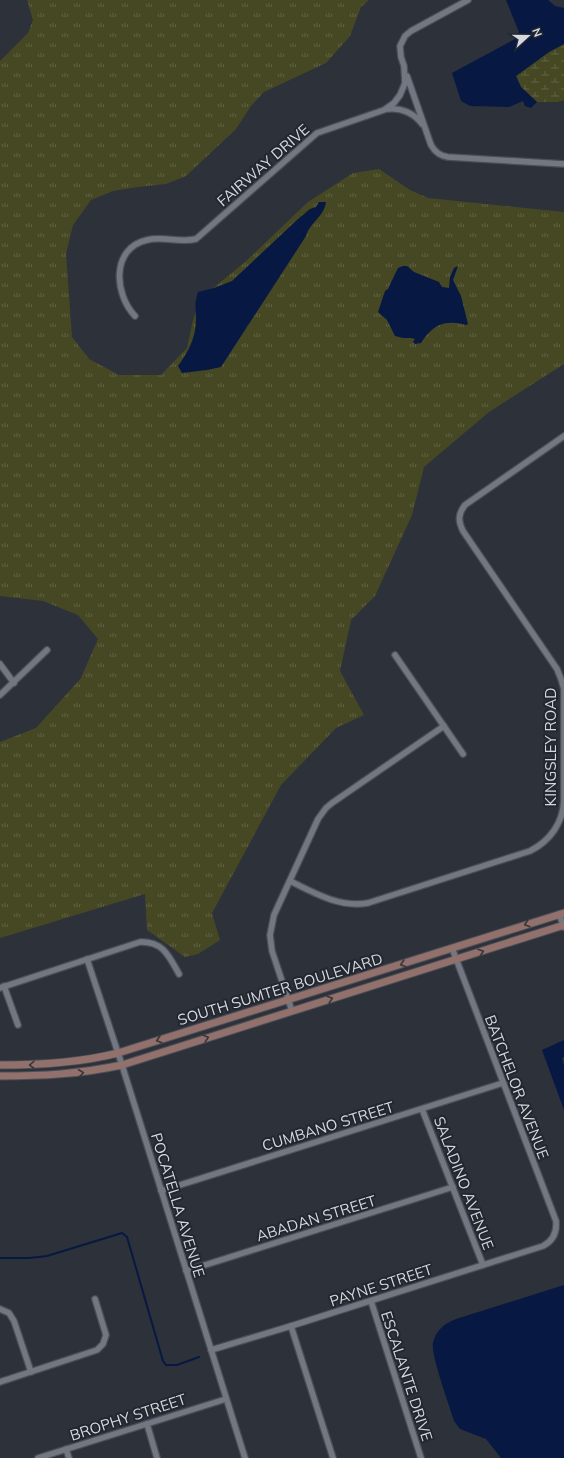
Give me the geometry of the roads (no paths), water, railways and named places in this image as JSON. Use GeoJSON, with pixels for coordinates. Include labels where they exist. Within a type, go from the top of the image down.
{"type":"FeatureCollection","features":[{"type":"Feature","properties":{"kind":"main road","name":"SOUTH SUMTER BOULEVARD"},"geometry":{"type":"LineString","coordinates":[[0,1065],[57,1064],[118,1053],[561,913]]}},
{"type":"Feature","properties":{"kind":"main road","name":"SOUTH SUMTER BOULEVARD"},"geometry":{"type":"LineString","coordinates":[[0,1076],[75,1074],[122,1064],[564,926]]}},
{"type":"Feature","properties":{"kind":"street","name":"FAIRWAY DRIVE"},"geometry":{"type":"LineString","coordinates":[[134,316],[124,299],[120,287],[119,276],[123,259],[133,247],[143,241],[149,240],[183,241],[196,239],[317,133],[384,110],[394,104],[403,90],[406,77],[400,51],[402,41],[405,36],[411,31],[468,0]]}},
{"type":"Feature","properties":{"kind":"street"},"geometry":{"type":"LineString","coordinates":[[404,66],[434,150],[444,156],[564,164]]}},
{"type":"Feature","properties":{"kind":"street"},"geometry":{"type":"LineString","coordinates":[[384,110],[397,109],[412,114],[419,120],[426,131]]}},
{"type":"Feature","properties":{"kind":"street","name":"KINGSLEY ROAD"},"geometry":{"type":"LineString","coordinates":[[290,880],[338,902],[353,905],[368,903],[530,851],[545,841],[562,822],[564,800],[564,689],[562,679],[557,669],[463,531],[459,520],[459,515],[465,505],[564,436]]}},
{"type":"Feature","properties":{"kind":"street"},"geometry":{"type":"LineString","coordinates":[[0,695],[47,650]]}},
{"type":"Feature","properties":{"kind":"street"},"geometry":{"type":"LineString","coordinates":[[395,655],[463,754]]}},
{"type":"Feature","properties":{"kind":"street"},"geometry":{"type":"LineString","coordinates":[[0,664],[14,683]]}},
{"type":"Feature","properties":{"kind":"street"},"geometry":{"type":"LineString","coordinates":[[292,1011],[272,950],[270,935],[274,915],[318,819],[326,808],[444,726]]}},
{"type":"Feature","properties":{"kind":"street"},"geometry":{"type":"LineString","coordinates":[[561,913],[564,926]]}},
{"type":"Feature","properties":{"kind":"street"},"geometry":{"type":"LineString","coordinates":[[18,1026],[2,987],[87,959],[137,943],[147,942],[156,944],[165,951],[179,974]]}},
{"type":"Feature","properties":{"kind":"street","name":"BATCHELOR AVENUE"},"geometry":{"type":"LineString","coordinates":[[452,948],[502,1083],[556,1221],[554,1236]]}},
{"type":"Feature","properties":{"kind":"street","name":"POCATELLA AVENUE"},"geometry":{"type":"LineString","coordinates":[[87,959],[122,1064],[245,1458]]}},
{"type":"Feature","properties":{"kind":"street","name":"CUMBANO STREET"},"geometry":{"type":"LineString","coordinates":[[161,1191],[502,1083]]}},
{"type":"Feature","properties":{"kind":"street","name":"SALADINO AVENUE"},"geometry":{"type":"LineString","coordinates":[[422,1109],[482,1265]]}},
{"type":"Feature","properties":{"kind":"street","name":"ABADAN STREET"},"geometry":{"type":"LineString","coordinates":[[186,1271],[453,1187]]}},
{"type":"Feature","properties":{"kind":"street","name":"PAYNE STREET"},"geometry":{"type":"LineString","coordinates":[[211,1350],[543,1246],[547,1244],[554,1236]]}},
{"type":"Feature","properties":{"kind":"street"},"geometry":{"type":"LineString","coordinates":[[0,1382],[94,1352],[103,1344],[105,1339],[105,1331],[95,1299]]}},
{"type":"Feature","properties":{"kind":"street","name":"ESCALANTE DRIVE"},"geometry":{"type":"LineString","coordinates":[[370,1301],[421,1458]]}},
{"type":"Feature","properties":{"kind":"street"},"geometry":{"type":"LineString","coordinates":[[0,1309],[9,1313],[14,1321],[31,1372]]}},
{"type":"Feature","properties":{"kind":"street"},"geometry":{"type":"LineString","coordinates":[[291,1326],[333,1458]]}},
{"type":"Feature","properties":{"kind":"street","name":"BROPHY STREET"},"geometry":{"type":"LineString","coordinates":[[38,1458],[226,1399]]}},
{"type":"Feature","properties":{"kind":"street"},"geometry":{"type":"LineString","coordinates":[[147,1424],[157,1458]]}},
{"type":"Feature","properties":{"kind":"street"},"geometry":{"type":"LineString","coordinates":[[66,1449],[69,1458]]}},
{"type":"Feature","properties":{"kind":"water"},"geometry":{"type":"Polygon","coordinates":[[[506,0],[548,0],[555,6],[564,8],[564,44],[549,52],[516,76],[521,87],[537,102],[531,108],[525,106],[523,101],[509,107],[470,106],[461,101],[452,73],[517,38],[519,32],[506,0]]]}},
{"type":"Feature","properties":{"kind":"water"},"geometry":{"type":"Polygon","coordinates":[[[319,202],[326,202],[323,212],[308,231],[221,367],[182,373],[178,366],[188,350],[195,333],[198,292],[232,281],[298,219],[310,209],[316,207],[319,202]]]}},
{"type":"Feature","properties":{"kind":"water"},"geometry":{"type":"Polygon","coordinates":[[[407,266],[414,272],[439,282],[442,287],[449,288],[450,277],[454,268],[458,266],[453,280],[461,296],[468,324],[445,323],[430,332],[421,343],[415,344],[413,342],[415,339],[395,336],[387,320],[378,312],[385,291],[388,289],[398,268],[407,266]]]}},
{"type":"Feature","properties":{"kind":"water"},"geometry":{"type":"Polygon","coordinates":[[[564,1040],[564,1057],[562,1058],[564,1065],[564,1110],[542,1050],[564,1040]]]}},
{"type":"Feature","properties":{"kind":"water"},"geometry":{"type":"Polygon","coordinates":[[[564,1285],[564,1458],[501,1458],[486,1439],[460,1429],[454,1421],[434,1357],[434,1338],[441,1328],[456,1319],[564,1285]]]}},
{"type":"Feature","properties":{"kind":"waterway"},"geometry":{"type":"LineString","coordinates":[[0,1258],[29,1258],[47,1256],[122,1233],[127,1237],[163,1361],[166,1365],[177,1365],[199,1357]]}}]}
